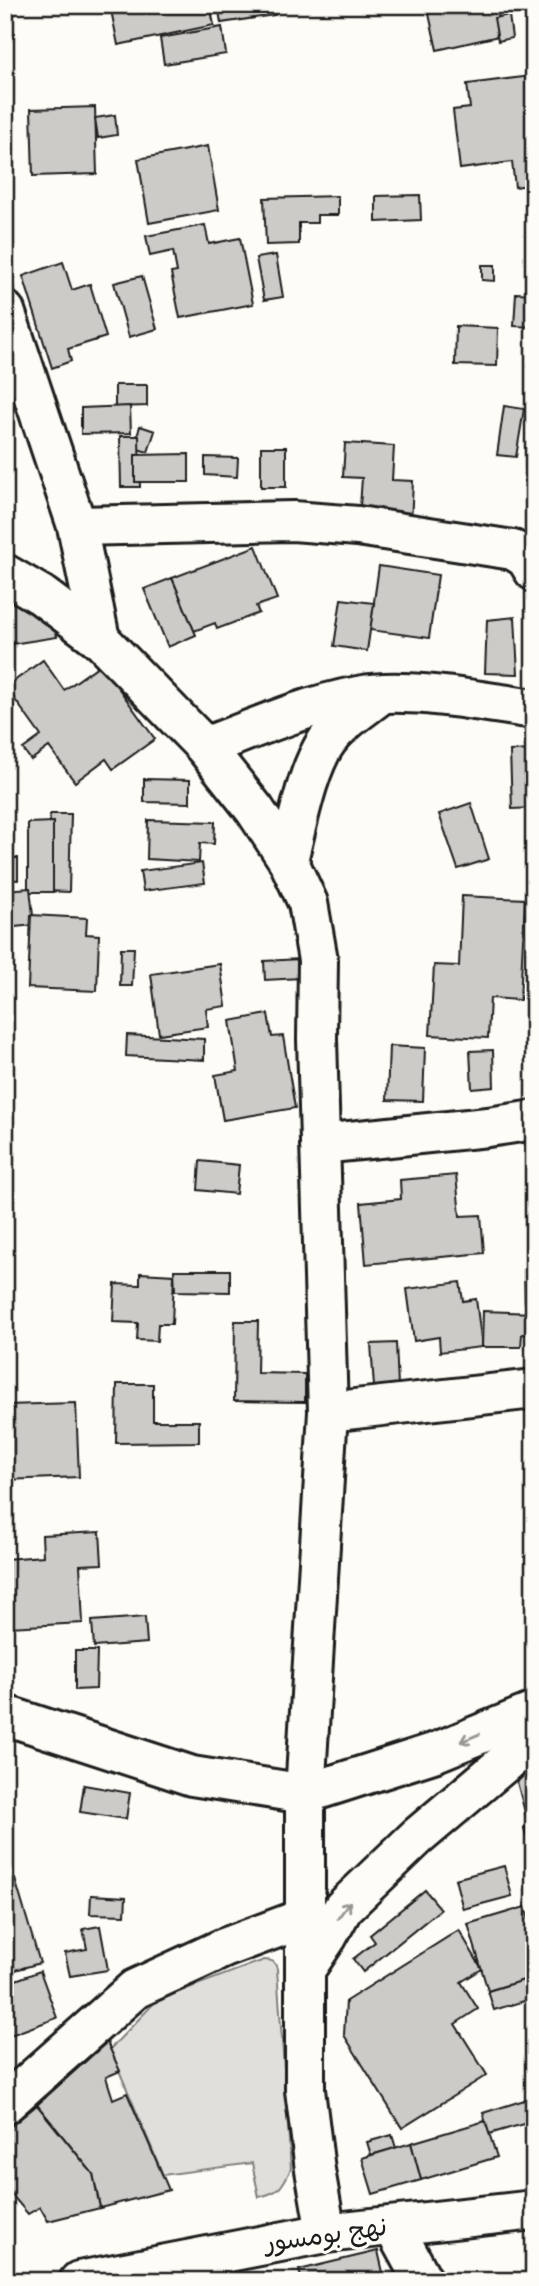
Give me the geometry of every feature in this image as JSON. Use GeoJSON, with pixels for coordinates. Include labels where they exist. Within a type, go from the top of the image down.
{"type":"FeatureCollection","features":[{"type":"Feature","properties":{"kind":"street"},"geometry":{"type":"LineString","coordinates":[[5,311],[77,526],[100,639]]}},
{"type":"Feature","properties":{"kind":"street"},"geometry":{"type":"LineString","coordinates":[[77,526],[293,521],[358,526],[513,550],[526,558],[534,571]]}},
{"type":"Feature","properties":{"kind":"street"},"geometry":{"type":"LineString","coordinates":[[5,574],[41,595],[100,639],[205,747],[255,810],[288,860],[307,903],[318,960],[328,1412],[305,1794],[305,2090],[326,2233]]}},
{"type":"Feature","properties":{"kind":"street"},"geometry":{"type":"LineString","coordinates":[[288,860],[320,751],[328,739],[382,694]]}},
{"type":"Feature","properties":{"kind":"street"},"geometry":{"type":"LineString","coordinates":[[205,747],[293,712],[360,695],[413,694],[534,709]]}},
{"type":"Feature","properties":{"kind":"street"},"geometry":{"type":"LineString","coordinates":[[320,1144],[534,1120]]}},
{"type":"Feature","properties":{"kind":"street"},"geometry":{"type":"LineString","coordinates":[[328,1412],[534,1389]]}},
{"type":"Feature","properties":{"kind":"street"},"geometry":{"type":"LineString","coordinates":[[5,1715],[192,1776],[305,1794],[436,1752],[534,1712]]}},
{"type":"Feature","properties":{"kind":"street"},"geometry":{"type":"LineString","coordinates":[[307,1967],[343,1908],[417,1837],[534,1738]]}},
{"type":"Feature","properties":{"kind":"street"},"geometry":{"type":"LineString","coordinates":[[5,2104],[135,1989],[225,1948],[303,1917]]}},
{"type":"Feature","properties":{"kind":"street","name":"نهج بومسور"},"geometry":{"type":"LineString","coordinates":[[79,2281],[326,2233],[534,2210]]}},
{"type":"Feature","properties":{"kind":"street"},"geometry":{"type":"LineString","coordinates":[[393,2226],[423,2281]]}},
{"type":"Feature","properties":{"kind":"shaded area"},"geometry":{"type":"Polygon","coordinates":[[[264,1960],[273,1962],[277,1969],[291,2169],[280,2188],[259,2197],[252,2163],[163,2175],[110,2049],[157,2000],[264,1960]]]}},
{"type":"Feature","properties":{"kind":"building"},"geometry":{"type":"Polygon","coordinates":[[[110,5],[210,5],[214,25],[118,45],[110,5]]]}},
{"type":"Feature","properties":{"kind":"building"},"geometry":{"type":"Polygon","coordinates":[[[218,5],[274,5],[275,15],[221,23],[218,5]]]}},
{"type":"Feature","properties":{"kind":"building"},"geometry":{"type":"Polygon","coordinates":[[[427,5],[496,5],[503,35],[437,50],[427,5]]]}},
{"type":"Feature","properties":{"kind":"building"},"geometry":{"type":"Polygon","coordinates":[[[509,15],[512,38],[498,41],[494,18],[509,15]]]}},
{"type":"Feature","properties":{"kind":"building"},"geometry":{"type":"Polygon","coordinates":[[[222,27],[226,54],[164,64],[160,38],[222,27]]]}},
{"type":"Feature","properties":{"kind":"building"},"geometry":{"type":"Polygon","coordinates":[[[531,76],[534,94],[534,184],[515,187],[512,162],[460,169],[453,110],[470,108],[467,84],[531,76]]]}},
{"type":"Feature","properties":{"kind":"building"},"geometry":{"type":"Polygon","coordinates":[[[95,107],[97,174],[33,176],[31,109],[95,107]]]}},
{"type":"Feature","properties":{"kind":"building"},"geometry":{"type":"Polygon","coordinates":[[[115,115],[117,135],[98,138],[95,118],[115,115]]]}},
{"type":"Feature","properties":{"kind":"building"},"geometry":{"type":"Polygon","coordinates":[[[11,117],[12,137],[5,138],[5,118],[11,117]]]}},
{"type":"Feature","properties":{"kind":"building"},"geometry":{"type":"Polygon","coordinates":[[[208,146],[219,210],[149,223],[138,159],[208,146]]]}},
{"type":"Feature","properties":{"kind":"building"},"geometry":{"type":"Polygon","coordinates":[[[420,195],[421,220],[376,222],[376,196],[420,195]]]}},
{"type":"Feature","properties":{"kind":"building"},"geometry":{"type":"Polygon","coordinates":[[[338,196],[338,215],[317,215],[317,223],[299,223],[299,244],[266,245],[264,198],[338,196]]]}},
{"type":"Feature","properties":{"kind":"building"},"geometry":{"type":"Polygon","coordinates":[[[205,225],[209,244],[240,238],[253,304],[180,318],[171,273],[177,272],[173,251],[150,256],[146,236],[205,225]]]}},
{"type":"Feature","properties":{"kind":"building"},"geometry":{"type":"Polygon","coordinates":[[[276,255],[283,297],[264,300],[256,258],[276,255]]]}},
{"type":"Feature","properties":{"kind":"building"},"geometry":{"type":"Polygon","coordinates":[[[63,262],[72,290],[90,284],[106,337],[68,349],[71,361],[52,368],[23,276],[63,262]]]}},
{"type":"Feature","properties":{"kind":"building"},"geometry":{"type":"Polygon","coordinates":[[[482,265],[495,265],[495,281],[482,280],[482,265]]]}},
{"type":"Feature","properties":{"kind":"building"},"geometry":{"type":"Polygon","coordinates":[[[142,276],[157,329],[129,337],[114,283],[142,276]]]}},
{"type":"Feature","properties":{"kind":"building"},"geometry":{"type":"Polygon","coordinates":[[[516,293],[534,294],[534,327],[514,326],[516,293]]]}},
{"type":"Feature","properties":{"kind":"building"},"geometry":{"type":"Polygon","coordinates":[[[456,326],[498,328],[497,366],[455,365],[456,326]]]}},
{"type":"Feature","properties":{"kind":"building"},"geometry":{"type":"Polygon","coordinates":[[[115,385],[147,385],[147,406],[115,407],[115,385]]]}},
{"type":"Feature","properties":{"kind":"building"},"geometry":{"type":"Polygon","coordinates":[[[130,406],[131,433],[81,434],[81,408],[130,406]]]}},
{"type":"Feature","properties":{"kind":"building"},"geometry":{"type":"Polygon","coordinates":[[[504,406],[524,409],[516,457],[497,455],[504,406]]]}},
{"type":"Feature","properties":{"kind":"building"},"geometry":{"type":"Polygon","coordinates":[[[140,426],[155,431],[148,452],[134,448],[140,426]]]}},
{"type":"Feature","properties":{"kind":"building"},"geometry":{"type":"Polygon","coordinates":[[[120,436],[139,436],[140,487],[121,487],[120,436]]]}},
{"type":"Feature","properties":{"kind":"building"},"geometry":{"type":"Polygon","coordinates":[[[345,443],[394,446],[392,480],[413,481],[411,524],[359,521],[362,478],[343,477],[345,443]]]}},
{"type":"Feature","properties":{"kind":"building"},"geometry":{"type":"Polygon","coordinates":[[[261,447],[286,447],[286,487],[261,487],[261,447]]]}},
{"type":"Feature","properties":{"kind":"building"},"geometry":{"type":"Polygon","coordinates":[[[189,454],[189,482],[135,482],[135,455],[189,454]]]}},
{"type":"Feature","properties":{"kind":"building"},"geometry":{"type":"Polygon","coordinates":[[[205,457],[238,458],[237,477],[205,475],[205,457]]]}},
{"type":"Feature","properties":{"kind":"building"},"geometry":{"type":"Polygon","coordinates":[[[256,546],[277,599],[256,606],[259,613],[217,629],[215,623],[194,631],[172,578],[256,546]]]}},
{"type":"Feature","properties":{"kind":"building"},"geometry":{"type":"Polygon","coordinates":[[[379,566],[438,575],[429,638],[370,630],[379,566]]]}},
{"type":"Feature","properties":{"kind":"building"},"geometry":{"type":"Polygon","coordinates":[[[172,578],[196,635],[168,647],[144,589],[172,578]]]}},
{"type":"Feature","properties":{"kind":"building"},"geometry":{"type":"Polygon","coordinates":[[[5,581],[51,598],[57,637],[5,645],[5,581]]]}},
{"type":"Feature","properties":{"kind":"building"},"geometry":{"type":"Polygon","coordinates":[[[341,599],[374,603],[367,651],[334,646],[341,599]]]}},
{"type":"Feature","properties":{"kind":"building"},"geometry":{"type":"Polygon","coordinates":[[[515,617],[518,674],[485,673],[487,620],[515,617]]]}},
{"type":"Feature","properties":{"kind":"building"},"geometry":{"type":"Polygon","coordinates":[[[43,660],[64,690],[101,664],[155,739],[113,769],[106,759],[75,782],[49,747],[31,760],[23,749],[41,736],[6,687],[43,660]]]}},
{"type":"Feature","properties":{"kind":"building"},"geometry":{"type":"Polygon","coordinates":[[[534,750],[534,808],[512,809],[510,751],[534,750]]]}},
{"type":"Feature","properties":{"kind":"building"},"geometry":{"type":"Polygon","coordinates":[[[144,779],[190,780],[190,803],[144,802],[144,779]]]}},
{"type":"Feature","properties":{"kind":"building"},"geometry":{"type":"Polygon","coordinates":[[[471,803],[489,859],[458,869],[439,814],[471,803]]]}},
{"type":"Feature","properties":{"kind":"building"},"geometry":{"type":"Polygon","coordinates":[[[50,814],[71,814],[69,892],[47,891],[50,814]]]}},
{"type":"Feature","properties":{"kind":"building"},"geometry":{"type":"Polygon","coordinates":[[[148,820],[215,822],[214,844],[200,843],[199,862],[147,859],[148,820]]]}},
{"type":"Feature","properties":{"kind":"building"},"geometry":{"type":"Polygon","coordinates":[[[53,822],[53,892],[28,892],[28,823],[53,822]]]}},
{"type":"Feature","properties":{"kind":"building"},"geometry":{"type":"Polygon","coordinates":[[[5,858],[18,858],[18,880],[5,879],[5,858]]]}},
{"type":"Feature","properties":{"kind":"building"},"geometry":{"type":"Polygon","coordinates":[[[202,863],[205,883],[143,891],[140,871],[202,863]]]}},
{"type":"Feature","properties":{"kind":"building"},"geometry":{"type":"Polygon","coordinates":[[[30,888],[34,925],[5,928],[5,890],[30,888]]]}},
{"type":"Feature","properties":{"kind":"building"},"geometry":{"type":"Polygon","coordinates":[[[462,896],[525,899],[520,1000],[490,998],[488,1038],[430,1035],[434,965],[459,966],[462,896]]]}},
{"type":"Feature","properties":{"kind":"building"},"geometry":{"type":"Polygon","coordinates":[[[31,915],[87,918],[86,934],[99,935],[97,991],[28,988],[31,915]]]}},
{"type":"Feature","properties":{"kind":"building"},"geometry":{"type":"Polygon","coordinates":[[[121,948],[134,948],[132,986],[120,986],[121,948]]]}},
{"type":"Feature","properties":{"kind":"building"},"geometry":{"type":"Polygon","coordinates":[[[300,959],[301,978],[265,980],[264,961],[300,959]]]}},
{"type":"Feature","properties":{"kind":"building"},"geometry":{"type":"Polygon","coordinates":[[[220,964],[226,1006],[206,1009],[208,1027],[159,1034],[151,974],[220,964]]]}},
{"type":"Feature","properties":{"kind":"building"},"geometry":{"type":"Polygon","coordinates":[[[268,1014],[272,1037],[283,1036],[295,1108],[223,1120],[215,1075],[238,1071],[230,1021],[268,1014]]]}},
{"type":"Feature","properties":{"kind":"building"},"geometry":{"type":"Polygon","coordinates":[[[127,1035],[204,1039],[204,1060],[126,1056],[127,1035]]]}},
{"type":"Feature","properties":{"kind":"building"},"geometry":{"type":"Polygon","coordinates":[[[389,1046],[425,1048],[423,1101],[387,1100],[389,1046]]]}},
{"type":"Feature","properties":{"kind":"building"},"geometry":{"type":"Polygon","coordinates":[[[493,1050],[494,1087],[472,1089],[470,1051],[493,1050]]]}},
{"type":"Feature","properties":{"kind":"building"},"geometry":{"type":"Polygon","coordinates":[[[200,1161],[239,1165],[236,1194],[198,1190],[200,1161]]]}},
{"type":"Feature","properties":{"kind":"building"},"geometry":{"type":"Polygon","coordinates":[[[456,1175],[460,1216],[481,1215],[484,1253],[366,1264],[361,1203],[401,1199],[400,1180],[456,1175]]]}},
{"type":"Feature","properties":{"kind":"building"},"geometry":{"type":"Polygon","coordinates":[[[524,1263],[534,1263],[534,1302],[525,1302],[524,1263]]]}},
{"type":"Feature","properties":{"kind":"building"},"geometry":{"type":"Polygon","coordinates":[[[174,1270],[230,1270],[230,1292],[175,1291],[174,1270]]]}},
{"type":"Feature","properties":{"kind":"building"},"geometry":{"type":"Polygon","coordinates":[[[140,1273],[174,1275],[172,1324],[158,1324],[157,1341],[137,1340],[138,1323],[113,1322],[115,1284],[140,1285],[140,1273]]]}},
{"type":"Feature","properties":{"kind":"building"},"geometry":{"type":"Polygon","coordinates":[[[460,1282],[463,1301],[476,1299],[482,1347],[440,1352],[439,1337],[414,1341],[407,1289],[460,1282]]]}},
{"type":"Feature","properties":{"kind":"building"},"geometry":{"type":"Polygon","coordinates":[[[483,1311],[534,1313],[534,1335],[522,1334],[521,1347],[482,1347],[483,1311]]]}},
{"type":"Feature","properties":{"kind":"building"},"geometry":{"type":"Polygon","coordinates":[[[235,1321],[258,1321],[257,1373],[305,1374],[305,1402],[234,1401],[235,1321]]]}},
{"type":"Feature","properties":{"kind":"building"},"geometry":{"type":"Polygon","coordinates":[[[396,1343],[398,1386],[374,1387],[371,1344],[396,1343]]]}},
{"type":"Feature","properties":{"kind":"building"},"geometry":{"type":"Polygon","coordinates":[[[117,1384],[153,1384],[153,1421],[199,1421],[199,1442],[116,1443],[117,1384]]]}},
{"type":"Feature","properties":{"kind":"building"},"geometry":{"type":"Polygon","coordinates":[[[76,1403],[79,1477],[5,1480],[5,1405],[76,1403]]]}},
{"type":"Feature","properties":{"kind":"building"},"geometry":{"type":"Polygon","coordinates":[[[100,1532],[102,1564],[80,1565],[83,1623],[9,1627],[5,1559],[43,1556],[42,1535],[100,1532]]]}},
{"type":"Feature","properties":{"kind":"building"},"geometry":{"type":"Polygon","coordinates":[[[145,1617],[147,1643],[94,1647],[92,1621],[145,1617]]]}},
{"type":"Feature","properties":{"kind":"building"},"geometry":{"type":"Polygon","coordinates":[[[75,1651],[97,1651],[96,1689],[75,1690],[75,1651]]]}},
{"type":"Feature","properties":{"kind":"building"},"geometry":{"type":"Polygon","coordinates":[[[534,1766],[534,1814],[526,1816],[517,1782],[534,1766]]]}},
{"type":"Feature","properties":{"kind":"building"},"geometry":{"type":"Polygon","coordinates":[[[84,1785],[130,1793],[126,1819],[80,1812],[84,1785]]]}},
{"type":"Feature","properties":{"kind":"building"},"geometry":{"type":"Polygon","coordinates":[[[534,1825],[534,1857],[533,1857],[524,1828],[534,1825]]]}},
{"type":"Feature","properties":{"kind":"building"},"geometry":{"type":"Polygon","coordinates":[[[504,1866],[512,1896],[463,1909],[455,1879],[504,1866]]]}},
{"type":"Feature","properties":{"kind":"building"},"geometry":{"type":"Polygon","coordinates":[[[15,1879],[40,1963],[5,1973],[5,1882],[15,1879]]]}},
{"type":"Feature","properties":{"kind":"building"},"geometry":{"type":"Polygon","coordinates":[[[425,1890],[441,1909],[363,1972],[353,1959],[375,1942],[370,1935],[425,1890]]]}},
{"type":"Feature","properties":{"kind":"building"},"geometry":{"type":"Polygon","coordinates":[[[91,1895],[126,1897],[125,1915],[90,1914],[91,1895]]]}},
{"type":"Feature","properties":{"kind":"building"},"geometry":{"type":"Polygon","coordinates":[[[525,1907],[534,1937],[534,1977],[488,1991],[468,1924],[525,1907]]]}},
{"type":"Feature","properties":{"kind":"building"},"geometry":{"type":"Polygon","coordinates":[[[100,1926],[108,1970],[70,1976],[65,1953],[87,1949],[83,1929],[100,1926]]]}},
{"type":"Feature","properties":{"kind":"building"},"geometry":{"type":"Polygon","coordinates":[[[459,1930],[482,1969],[461,1982],[478,2009],[455,2024],[487,2075],[402,2128],[344,2035],[346,2001],[459,1930]]]}},
{"type":"Feature","properties":{"kind":"building"},"geometry":{"type":"Polygon","coordinates":[[[40,1971],[57,2018],[5,2037],[5,1984],[40,1971]]]}},
{"type":"Feature","properties":{"kind":"building"},"geometry":{"type":"Polygon","coordinates":[[[534,1977],[534,1998],[494,2010],[488,1991],[534,1977]]]}},
{"type":"Feature","properties":{"kind":"building"},"geometry":{"type":"Polygon","coordinates":[[[107,2042],[120,2071],[106,2077],[113,2099],[127,2093],[169,2190],[100,2208],[93,2174],[37,2105],[107,2042]]]}},
{"type":"Feature","properties":{"kind":"building"},"geometry":{"type":"Polygon","coordinates":[[[534,2097],[534,2121],[489,2134],[483,2113],[534,2097]]]}},
{"type":"Feature","properties":{"kind":"building"},"geometry":{"type":"Polygon","coordinates":[[[37,2105],[93,2174],[100,2208],[48,2221],[40,2207],[28,2214],[5,2187],[5,2131],[37,2105]]]}},
{"type":"Feature","properties":{"kind":"building"},"geometry":{"type":"Polygon","coordinates":[[[485,2121],[497,2157],[421,2180],[411,2143],[485,2121]]]}},
{"type":"Feature","properties":{"kind":"building"},"geometry":{"type":"Polygon","coordinates":[[[392,2135],[396,2148],[371,2155],[367,2142],[392,2135]]]}},
{"type":"Feature","properties":{"kind":"building"},"geometry":{"type":"Polygon","coordinates":[[[411,2143],[421,2180],[373,2194],[362,2158],[411,2143]]]}},
{"type":"Feature","properties":{"kind":"building"},"geometry":{"type":"Polygon","coordinates":[[[378,2251],[385,2281],[302,2281],[299,2270],[378,2251]]]}}]}
